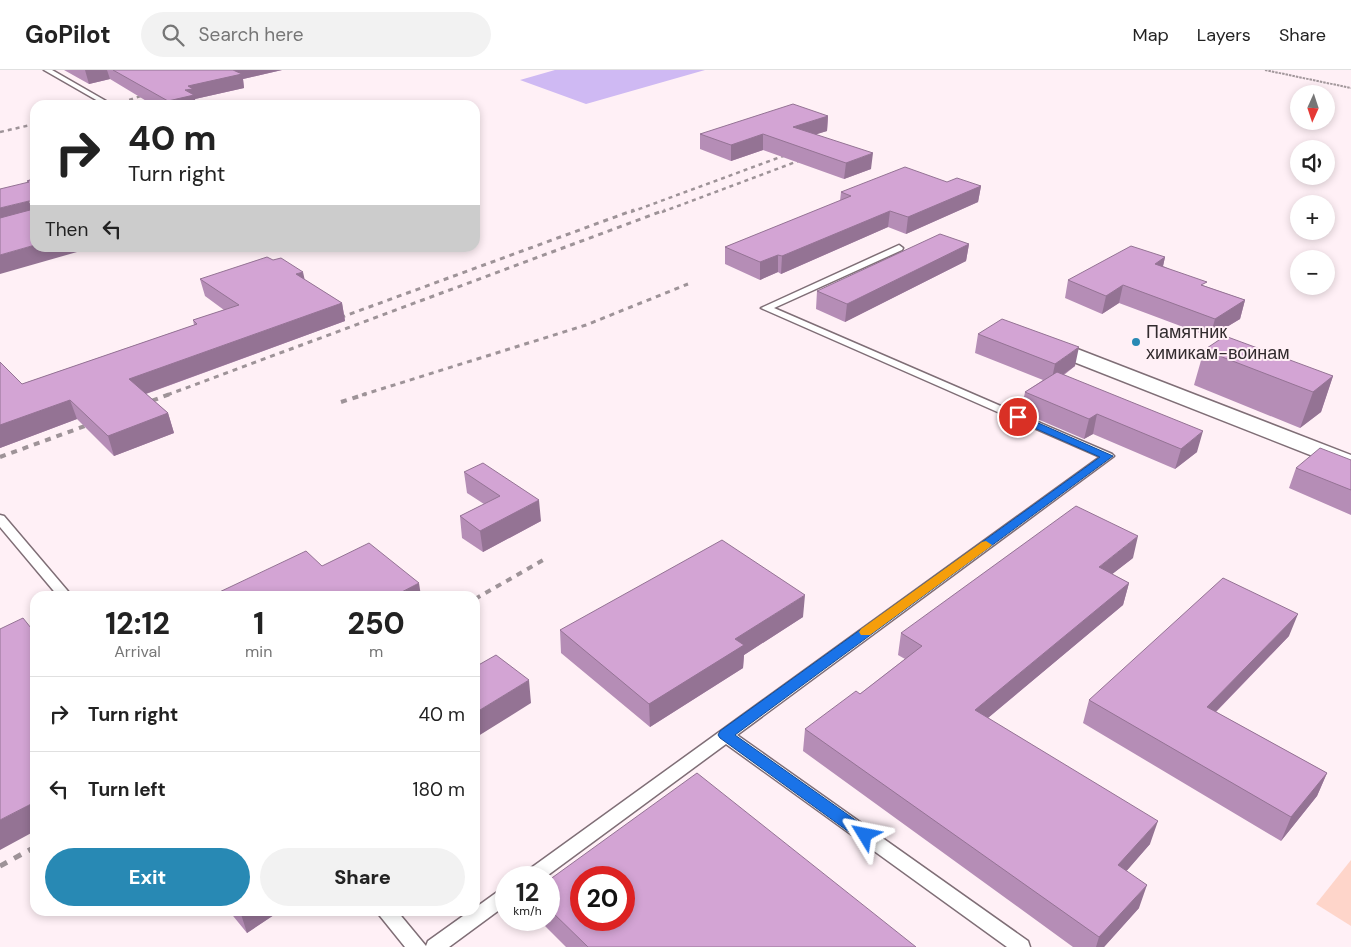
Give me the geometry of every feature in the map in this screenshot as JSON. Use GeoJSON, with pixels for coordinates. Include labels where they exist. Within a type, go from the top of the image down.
{"type":"FeatureCollection","features":[{"type":"Feature","properties":{"kind":"street"},"geometry":{"type":"LineString","coordinates":[[1054,346],[1351,464]]}},
{"type":"Feature","properties":{"kind":"lane"},"geometry":{"type":"LineString","coordinates":[[47,70],[101,100]]}},
{"type":"Feature","properties":{"kind":"lane"},"geometry":{"type":"LineString","coordinates":[[546,866],[1108,456],[766,308],[899,248]]}},
{"type":"Feature","properties":{"kind":"lane"},"geometry":{"type":"LineString","coordinates":[[0,519],[61,591]]}},
{"type":"Feature","properties":{"kind":"lane"},"geometry":{"type":"LineString","coordinates":[[725,735],[1021,947]]}},
{"type":"Feature","properties":{"kind":"lane"},"geometry":{"type":"LineString","coordinates":[[480,914],[495,903]]}},
{"type":"Feature","properties":{"kind":"lane"},"geometry":{"type":"LineString","coordinates":[[389,916],[417,947]]}},
{"type":"Feature","properties":{"kind":"lane"},"geometry":{"type":"LineString","coordinates":[[435,947],[477,916]]}},
{"type":"Feature","properties":{"kind":"path"},"geometry":{"type":"LineString","coordinates":[[1265,70],[1351,88]]}},
{"type":"Feature","properties":{"kind":"shaded area"},"geometry":{"type":"Polygon","coordinates":[[[555,70],[705,70],[586,104],[520,80],[555,70]]]}},
{"type":"Feature","properties":{"kind":"shaded area"},"geometry":{"type":"Polygon","coordinates":[[[1351,860],[1351,926],[1316,904],[1351,860]]]}},
{"type":"Feature","properties":{"kind":"building"},"geometry":{"type":"Polygon","coordinates":[[[113,70],[233,70],[242,74],[188,86],[193,89],[185,90],[194,95],[166,100],[113,70]]]}},
{"type":"Feature","properties":{"kind":"building"},"geometry":{"type":"Polygon","coordinates":[[[793,104],[828,116],[793,127],[873,153],[846,163],[763,134],[731,145],[700,134],[793,104]]]}},
{"type":"Feature","properties":{"kind":"building"},"geometry":{"type":"Polygon","coordinates":[[[905,167],[947,182],[957,178],[981,186],[908,217],[890,211],[782,256],[778,255],[760,262],[725,247],[851,196],[841,192],[905,167]]]}},
{"type":"Feature","properties":{"kind":"building"},"geometry":{"type":"Polygon","coordinates":[[[30,180],[30,201],[0,208],[0,189],[29,182],[27,181],[30,180]]]}},
{"type":"Feature","properties":{"kind":"building"},"geometry":{"type":"Polygon","coordinates":[[[30,210],[30,246],[0,255],[0,218],[30,210]]]}},
{"type":"Feature","properties":{"kind":"building"},"geometry":{"type":"Polygon","coordinates":[[[940,234],[969,244],[847,304],[817,291],[940,234]]]}},
{"type":"Feature","properties":{"kind":"building"},"geometry":{"type":"Polygon","coordinates":[[[1131,246],[1165,257],[1155,264],[1207,282],[1201,285],[1245,300],[1215,319],[1123,285],[1106,296],[1068,280],[1131,246]]]}},
{"type":"Feature","properties":{"kind":"building"},"geometry":{"type":"Polygon","coordinates":[[[267,257],[273,260],[281,258],[303,272],[296,274],[342,303],[129,379],[168,413],[108,436],[70,400],[0,425],[0,362],[22,384],[197,324],[193,320],[239,305],[200,279],[267,257]]]}},
{"type":"Feature","properties":{"kind":"building"},"geometry":{"type":"Polygon","coordinates":[[[1002,319],[1079,347],[1055,364],[978,334],[1002,319]]]}},
{"type":"Feature","properties":{"kind":"building"},"geometry":{"type":"Polygon","coordinates":[[[1225,336],[1333,376],[1313,392],[1204,350],[1225,336]]]}},
{"type":"Feature","properties":{"kind":"building"},"geometry":{"type":"Polygon","coordinates":[[[1057,372],[1203,431],[1181,449],[1097,414],[1089,419],[1025,392],[1057,372]]]}},
{"type":"Feature","properties":{"kind":"building"},"geometry":{"type":"Polygon","coordinates":[[[1320,448],[1351,460],[1351,490],[1296,468],[1320,448]]]}},
{"type":"Feature","properties":{"kind":"building"},"geometry":{"type":"Polygon","coordinates":[[[483,463],[539,500],[480,531],[460,516],[500,496],[464,472],[483,463]]]}},
{"type":"Feature","properties":{"kind":"building"},"geometry":{"type":"Polygon","coordinates":[[[1076,506],[1138,536],[1099,567],[1129,583],[975,710],[1158,821],[1118,865],[1147,885],[1099,937],[805,729],[856,691],[860,694],[922,646],[901,633],[1076,506]]]}},
{"type":"Feature","properties":{"kind":"building"},"geometry":{"type":"Polygon","coordinates":[[[722,540],[805,595],[735,639],[744,645],[649,704],[560,630],[722,540]]]}},
{"type":"Feature","properties":{"kind":"building"},"geometry":{"type":"Polygon","coordinates":[[[369,543],[419,583],[404,591],[222,591],[306,551],[322,566],[369,543]]]}},
{"type":"Feature","properties":{"kind":"building"},"geometry":{"type":"Polygon","coordinates":[[[1223,578],[1298,614],[1207,707],[1327,773],[1291,817],[1089,700],[1223,578]]]}},
{"type":"Feature","properties":{"kind":"building"},"geometry":{"type":"Polygon","coordinates":[[[23,618],[30,627],[30,805],[0,820],[0,629],[23,618]]]}},
{"type":"Feature","properties":{"kind":"building"},"geometry":{"type":"Polygon","coordinates":[[[496,655],[529,680],[480,710],[480,664],[496,655]]]}},
{"type":"Feature","properties":{"kind":"building"},"geometry":{"type":"Polygon","coordinates":[[[697,773],[916,947],[588,947],[572,931],[635,931],[635,866],[570,866],[570,929],[560,920],[560,872],[697,773]]]}},
{"type":"Feature","properties":{"kind":"railway"},"geometry":{"type":"LineString","coordinates":[[129,100],[153,92]]}},
{"type":"Feature","properties":{"kind":"railway"},"geometry":{"type":"LineString","coordinates":[[0,132],[30,125]]}},
{"type":"Feature","properties":{"kind":"railway"},"geometry":{"type":"LineString","coordinates":[[631,212],[794,152]]}},
{"type":"Feature","properties":{"kind":"railway"},"geometry":{"type":"LineString","coordinates":[[662,212],[809,157]]}},
{"type":"Feature","properties":{"kind":"railway"},"geometry":{"type":"LineString","coordinates":[[331,321],[634,210]]}},
{"type":"Feature","properties":{"kind":"railway"},"geometry":{"type":"LineString","coordinates":[[167,395],[665,210]]}},
{"type":"Feature","properties":{"kind":"railway"},"geometry":{"type":"LineString","coordinates":[[362,395],[586,325],[688,284]]}},
{"type":"Feature","properties":{"kind":"railway"},"geometry":{"type":"LineString","coordinates":[[141,405],[170,394]]}},
{"type":"Feature","properties":{"kind":"railway"},"geometry":{"type":"LineString","coordinates":[[341,402],[366,394]]}},
{"type":"Feature","properties":{"kind":"railway"},"geometry":{"type":"LineString","coordinates":[[0,457],[96,422]]}},
{"type":"Feature","properties":{"kind":"railway"},"geometry":{"type":"LineString","coordinates":[[480,596],[545,559]]}},
{"type":"Feature","properties":{"kind":"railway"},"geometry":{"type":"LineString","coordinates":[[0,866],[30,850]]}},
{"type":"Feature","properties":{"kind":"slow traffic"},"geometry":{"type":"LineString","coordinates":[[866,632],[986,545]]}},
{"type":"Feature","properties":{"kind":"place","name":"Памятник химикам-воинам"},"geometry":{"type":"Point","coordinates":[1136,342]}},
{"type":"Feature","properties":{"kind":"route"},"geometry":{"type":"LineString","coordinates":[[865,835],[725,735],[1108,456],[1018,417]]}}]}
